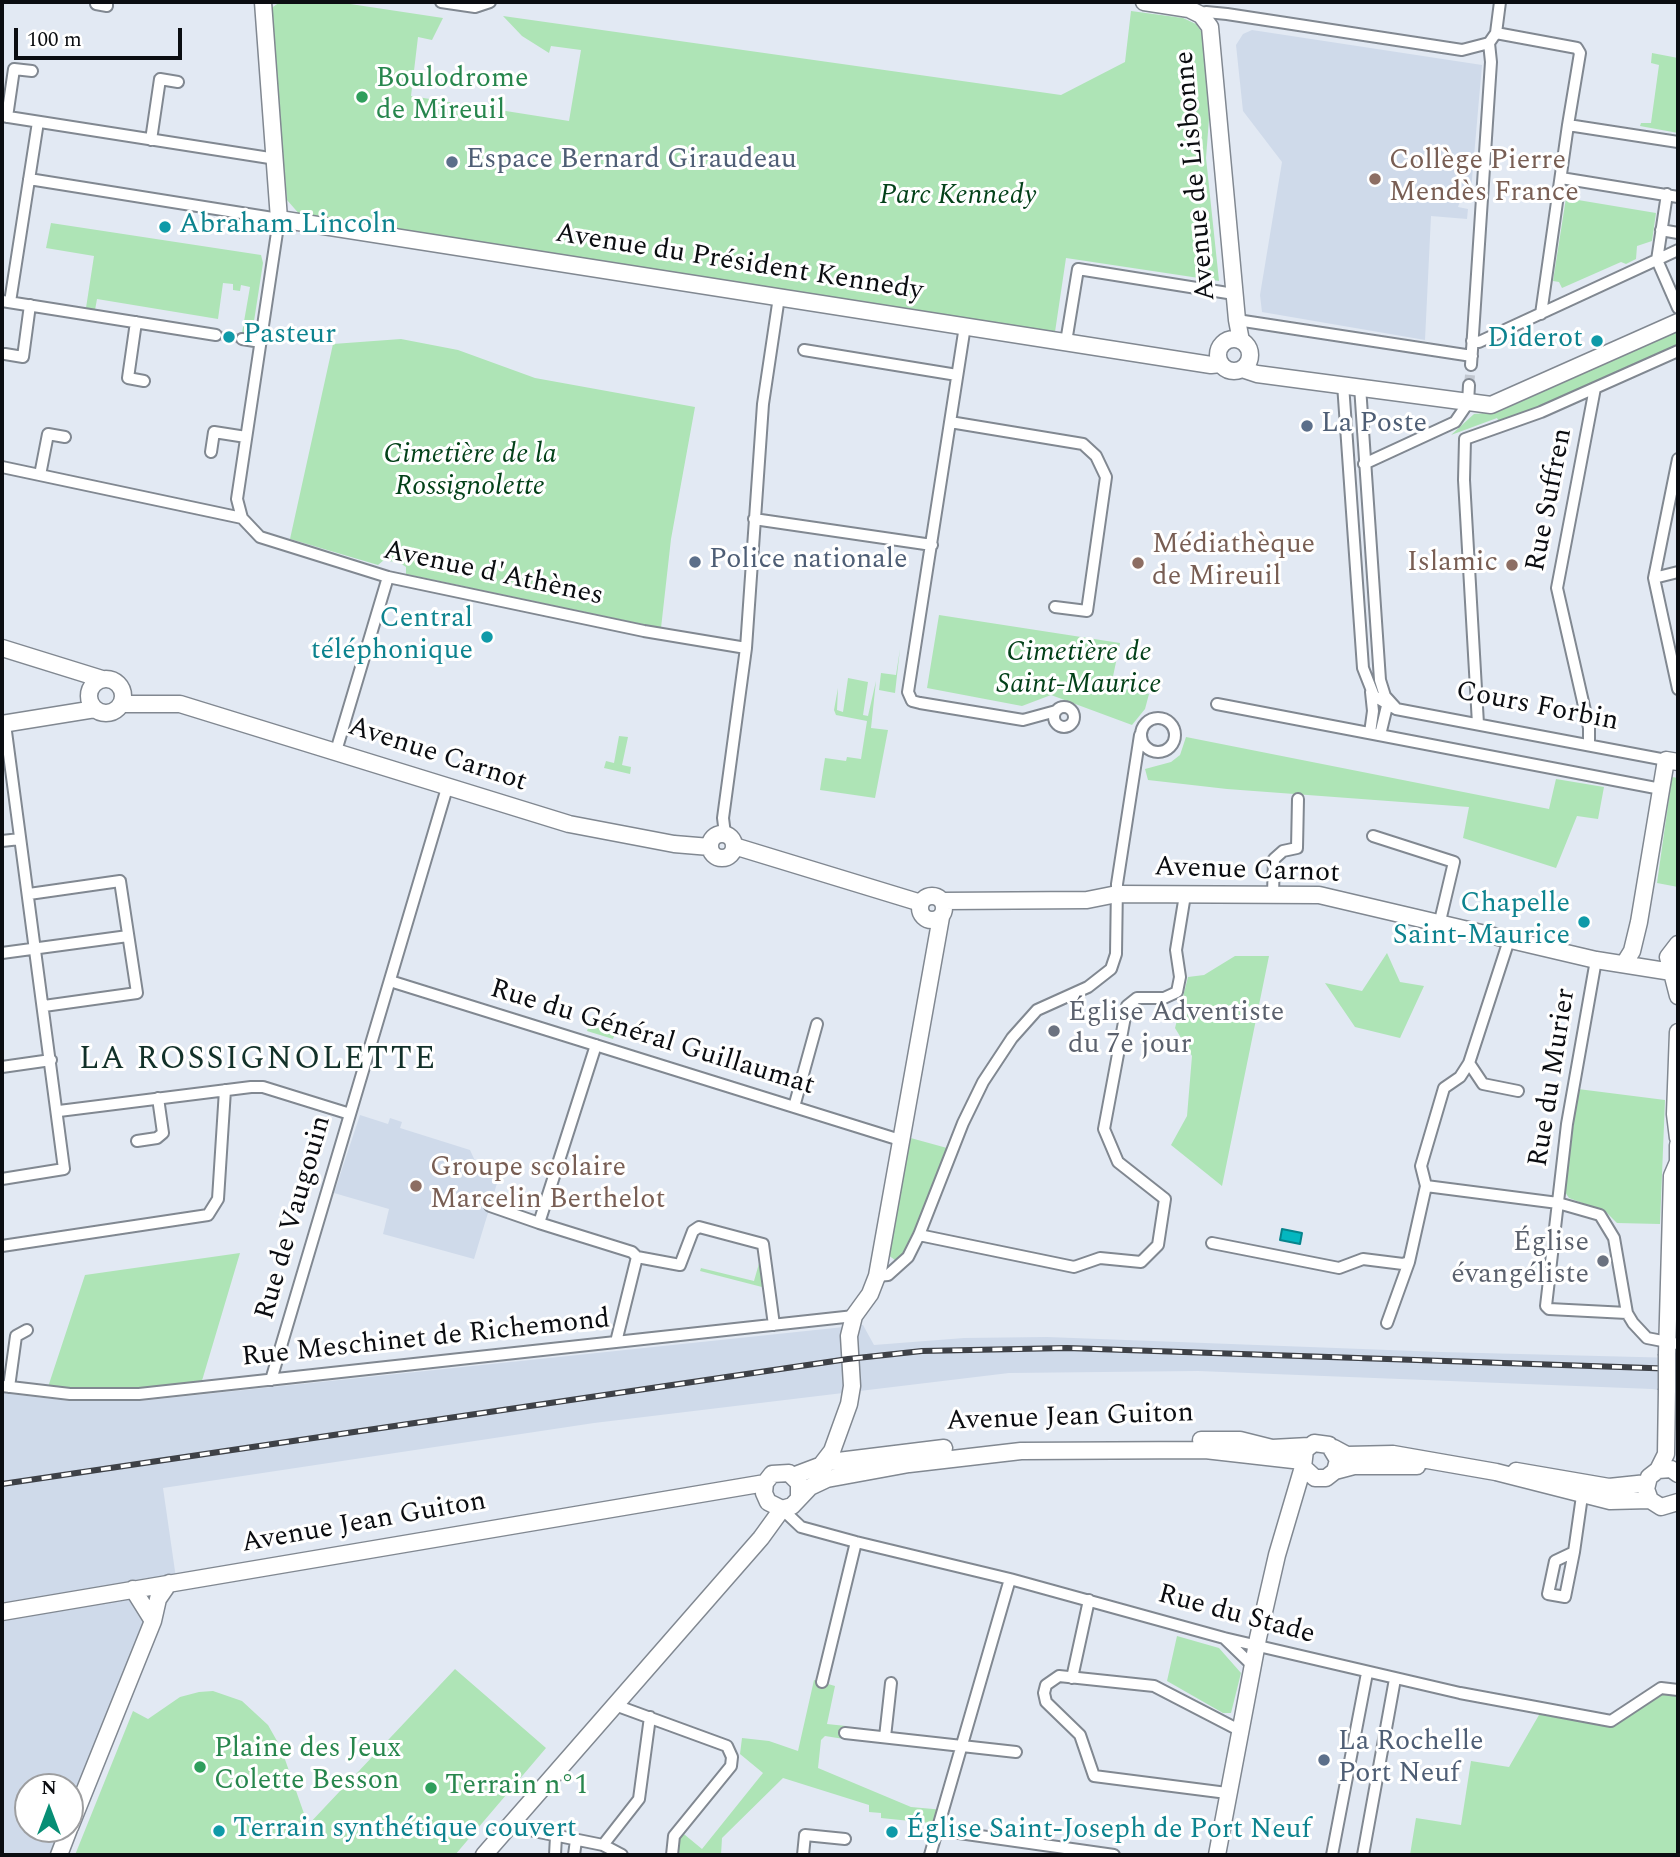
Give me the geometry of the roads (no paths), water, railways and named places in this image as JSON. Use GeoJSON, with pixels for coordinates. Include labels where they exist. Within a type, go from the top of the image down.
{"type":"FeatureCollection","features":[{"type":"Feature","properties":{"kind":"street"},"geometry":{"type":"LineString","coordinates":[[2,467],[242,518],[237,499],[279,219],[263,2]]}},
{"type":"Feature","properties":{"kind":"street"},"geometry":{"type":"LineString","coordinates":[[441,2],[475,7],[490,2]]}},
{"type":"Feature","properties":{"kind":"street"},"geometry":{"type":"LineString","coordinates":[[1144,2],[1189,9],[1205,21],[1227,14],[1462,50],[1492,38],[1577,48],[1580,53],[1541,314]]}},
{"type":"Feature","properties":{"kind":"street"},"geometry":{"type":"LineString","coordinates":[[1237,320],[1471,360],[1492,38],[1500,2]]}},
{"type":"Feature","properties":{"kind":"street","name":"Avenue de Lisbonne"},"geometry":{"type":"LineString","coordinates":[[1205,21],[1237,320],[1236,340]]}},
{"type":"Feature","properties":{"kind":"street"},"geometry":{"type":"LineString","coordinates":[[33,71],[14,69],[4,117],[276,159]]}},
{"type":"Feature","properties":{"kind":"street"},"geometry":{"type":"LineString","coordinates":[[151,140],[160,79],[178,82]]}},
{"type":"Feature","properties":{"kind":"street"},"geometry":{"type":"LineString","coordinates":[[38,122],[6,302],[216,335]]}},
{"type":"Feature","properties":{"kind":"street"},"geometry":{"type":"LineString","coordinates":[[1569,125],[1678,142]]}},
{"type":"Feature","properties":{"kind":"street"},"geometry":{"type":"LineString","coordinates":[[1561,178],[1672,196],[1661,230],[1657,260],[1678,308]]}},
{"type":"Feature","properties":{"kind":"street"},"geometry":{"type":"LineString","coordinates":[[29,179],[279,219]]}},
{"type":"Feature","properties":{"kind":"street","name":"Avenue du Président Kennedy"},"geometry":{"type":"LineString","coordinates":[[279,219],[1191,361],[1220,358]]}},
{"type":"Feature","properties":{"kind":"street"},"geometry":{"type":"LineString","coordinates":[[1661,230],[1678,233]]}},
{"type":"Feature","properties":{"kind":"street"},"geometry":{"type":"LineString","coordinates":[[1472,341],[1479,342],[1678,250]]}},
{"type":"Feature","properties":{"kind":"street"},"geometry":{"type":"LineString","coordinates":[[1066,342],[1078,269],[1234,294]]}},
{"type":"Feature","properties":{"kind":"street"},"geometry":{"type":"LineString","coordinates":[[779,297],[763,404],[746,648],[723,818],[730,840],[922,909],[932,960]]}},
{"type":"Feature","properties":{"kind":"street"},"geometry":{"type":"LineString","coordinates":[[5,354],[23,357],[30,305]]}},
{"type":"Feature","properties":{"kind":"street"},"geometry":{"type":"LineString","coordinates":[[136,322],[128,378],[144,381]]}},
{"type":"Feature","properties":{"kind":"street"},"geometry":{"type":"LineString","coordinates":[[1246,363],[1257,374],[1282,375],[1468,403],[1498,404],[1678,322]]}},
{"type":"Feature","properties":{"kind":"street"},"geometry":{"type":"LineString","coordinates":[[965,326],[908,692],[912,701],[920,703],[1023,720],[1056,711]]}},
{"type":"Feature","properties":{"kind":"street"},"geometry":{"type":"LineString","coordinates":[[242,339],[261,342]]}},
{"type":"Feature","properties":{"kind":"street"},"geometry":{"type":"LineString","coordinates":[[1236,340],[1249,348],[1246,363],[1231,370],[1220,358],[1223,344],[1236,340]]}},
{"type":"Feature","properties":{"kind":"street"},"geometry":{"type":"LineString","coordinates":[[804,351],[957,375]]}},
{"type":"Feature","properties":{"kind":"street"},"geometry":{"type":"LineString","coordinates":[[1478,724],[1465,439],[1595,388],[1678,351]]}},
{"type":"Feature","properties":{"kind":"street"},"geometry":{"type":"LineString","coordinates":[[1351,385],[1364,464],[1380,680],[1392,707]]}},
{"type":"Feature","properties":{"kind":"street"},"geometry":{"type":"LineString","coordinates":[[1351,385],[1363,668],[1371,692],[1375,734]]}},
{"type":"Feature","properties":{"kind":"street"},"geometry":{"type":"LineString","coordinates":[[1364,464],[1449,426],[1462,415],[1468,403],[1469,385]]}},
{"type":"Feature","properties":{"kind":"street","name":"Rue Suffren"},"geometry":{"type":"LineString","coordinates":[[1589,744],[1589,728],[1557,588],[1595,388]]}},
{"type":"Feature","properties":{"kind":"street"},"geometry":{"type":"LineString","coordinates":[[950,422],[1083,443],[1096,456],[1106,477],[1087,611],[1055,607]]}},
{"type":"Feature","properties":{"kind":"street"},"geometry":{"type":"LineString","coordinates":[[211,452],[214,432],[246,437]]}},
{"type":"Feature","properties":{"kind":"street"},"geometry":{"type":"LineString","coordinates":[[40,475],[48,434],[65,437]]}},
{"type":"Feature","properties":{"kind":"street"},"geometry":{"type":"LineString","coordinates":[[1678,459],[1654,578],[1678,690]]}},
{"type":"Feature","properties":{"kind":"street","name":"Avenue d'Athènes"},"geometry":{"type":"LineString","coordinates":[[242,518],[260,537],[274,543],[388,577],[644,631],[746,648]]}},
{"type":"Feature","properties":{"kind":"street"},"geometry":{"type":"LineString","coordinates":[[754,519],[932,545]]}},
{"type":"Feature","properties":{"kind":"street"},"geometry":{"type":"LineString","coordinates":[[1654,578],[1678,572]]}},
{"type":"Feature","properties":{"kind":"street"},"geometry":{"type":"LineString","coordinates":[[336,751],[388,577]]}},
{"type":"Feature","properties":{"kind":"street"},"geometry":{"type":"LineString","coordinates":[[2,648],[77,672],[107,713],[122,698]]}},
{"type":"Feature","properties":{"kind":"street","name":"Avenue Carnot"},"geometry":{"type":"LineString","coordinates":[[94,694],[112,680],[122,698],[180,704],[569,824],[674,844],[710,847],[714,837],[730,840]]}},
{"type":"Feature","properties":{"kind":"street"},"geometry":{"type":"LineString","coordinates":[[1371,692],[1392,707]]}},
{"type":"Feature","properties":{"kind":"street"},"geometry":{"type":"LineString","coordinates":[[2,1180],[64,1169],[59,1111],[4,724],[63,716],[94,694]]}},
{"type":"Feature","properties":{"kind":"street"},"geometry":{"type":"LineString","coordinates":[[1217,704],[1661,789]]}},
{"type":"Feature","properties":{"kind":"street"},"geometry":{"type":"LineString","coordinates":[[1375,734],[1392,707]]}},
{"type":"Feature","properties":{"kind":"street","name":"Cours Forbin"},"geometry":{"type":"LineString","coordinates":[[1392,707],[1672,761]]}},
{"type":"Feature","properties":{"kind":"street"},"geometry":{"type":"LineString","coordinates":[[877,1276],[888,1275],[899,1266],[919,1236],[963,1123],[983,1082],[1012,1038],[1037,1010],[1088,987],[1111,970],[1116,954],[1117,894],[1140,735]]}},
{"type":"Feature","properties":{"kind":"street"},"geometry":{"type":"LineString","coordinates":[[1632,965],[1632,951],[1661,789],[1672,761]]}},
{"type":"Feature","properties":{"kind":"street","name":"Rue de Vaugouin"},"geometry":{"type":"LineString","coordinates":[[271,1380],[447,788]]}},
{"type":"Feature","properties":{"kind":"street"},"geometry":{"type":"LineString","coordinates":[[1273,894],[1274,859],[1283,851],[1297,848],[1298,799]]}},
{"type":"Feature","properties":{"kind":"street"},"geometry":{"type":"LineString","coordinates":[[1373,836],[1454,862],[1440,921]]}},
{"type":"Feature","properties":{"kind":"street"},"geometry":{"type":"LineString","coordinates":[[2,841],[20,839]]}},
{"type":"Feature","properties":{"kind":"street"},"geometry":{"type":"LineString","coordinates":[[29,894],[120,881],[137,993],[44,1006]]}},
{"type":"Feature","properties":{"kind":"street","name":"Avenue Carnot"},"geometry":{"type":"LineString","coordinates":[[922,909],[932,895],[942,910],[973,903],[1087,900],[1117,894],[1328,896],[1596,960],[1673,967]]}},
{"type":"Feature","properties":{"kind":"street"},"geometry":{"type":"LineString","coordinates":[[919,1236],[1074,1267],[1100,1258],[1141,1262],[1158,1245],[1165,1199],[1118,1162],[1104,1129],[1127,1006],[1144,996],[1164,998],[1177,992],[1180,977],[1176,950],[1185,895]]}},
{"type":"Feature","properties":{"kind":"street"},"geometry":{"type":"LineString","coordinates":[[821,1481],[825,1474],[839,1471],[831,1459],[851,1393],[849,1336],[854,1317],[870,1294],[877,1276],[942,910]]}},
{"type":"Feature","properties":{"kind":"street"},"geometry":{"type":"LineString","coordinates":[[2,953],[128,936]]}},
{"type":"Feature","properties":{"kind":"street"},"geometry":{"type":"LineString","coordinates":[[1387,1323],[1409,1262],[1426,1186],[1421,1166],[1444,1088],[1460,1077],[1469,1063],[1509,940]]}},
{"type":"Feature","properties":{"kind":"street"},"geometry":{"type":"LineString","coordinates":[[1678,944],[1673,967],[1678,996]]}},
{"type":"Feature","properties":{"kind":"street","name":"Rue du Murier"},"geometry":{"type":"LineString","coordinates":[[1596,960],[1567,1124],[1546,1306],[1549,1309],[1627,1313]]}},
{"type":"Feature","properties":{"kind":"street","name":"Rue du Général Guillaumat"},"geometry":{"type":"LineString","coordinates":[[390,981],[900,1140]]}},
{"type":"Feature","properties":{"kind":"street"},"geometry":{"type":"LineString","coordinates":[[794,1107],[817,1024]]}},
{"type":"Feature","properties":{"kind":"street"},"geometry":{"type":"LineString","coordinates":[[1678,1032],[1675,1114],[1678,1138]]}},
{"type":"Feature","properties":{"kind":"street"},"geometry":{"type":"LineString","coordinates":[[540,1223],[596,1045]]}},
{"type":"Feature","properties":{"kind":"street"},"geometry":{"type":"LineString","coordinates":[[2,1067],[51,1060]]}},
{"type":"Feature","properties":{"kind":"street"},"geometry":{"type":"LineString","coordinates":[[1469,1063],[1483,1084],[1518,1091]]}},
{"type":"Feature","properties":{"kind":"street"},"geometry":{"type":"LineString","coordinates":[[59,1111],[263,1087],[350,1114]]}},
{"type":"Feature","properties":{"kind":"street"},"geometry":{"type":"LineString","coordinates":[[2,1246],[208,1215],[218,1199],[226,1090]]}},
{"type":"Feature","properties":{"kind":"street"},"geometry":{"type":"LineString","coordinates":[[137,1141],[157,1138],[163,1133],[158,1098]]}},
{"type":"Feature","properties":{"kind":"street"},"geometry":{"type":"LineString","coordinates":[[1583,1490],[1647,1483],[1666,1454],[1669,1427],[1667,1390],[1672,1176],[1668,1164],[1675,1114]]}},
{"type":"Feature","properties":{"kind":"street"},"geometry":{"type":"LineString","coordinates":[[1672,1176],[1678,1162],[1678,1144]]}},
{"type":"Feature","properties":{"kind":"street"},"geometry":{"type":"LineString","coordinates":[[1426,1186],[1558,1203],[1595,1212],[1609,1227],[1627,1313],[1639,1332],[1670,1347]]}},
{"type":"Feature","properties":{"kind":"street"},"geometry":{"type":"LineString","coordinates":[[489,1206],[632,1252],[637,1257],[680,1265],[693,1231],[699,1227],[759,1241],[766,1249],[774,1325]]}},
{"type":"Feature","properties":{"kind":"street"},"geometry":{"type":"LineString","coordinates":[[1212,1243],[1339,1268],[1363,1259],[1403,1264],[1409,1262]]}},
{"type":"Feature","properties":{"kind":"street"},"geometry":{"type":"LineString","coordinates":[[616,1342],[637,1257]]}},
{"type":"Feature","properties":{"kind":"street","name":"Rue Meschinet de Richemond"},"geometry":{"type":"LineString","coordinates":[[5,1386],[70,1394],[139,1394],[854,1317]]}},
{"type":"Feature","properties":{"kind":"street"},"geometry":{"type":"LineString","coordinates":[[5,1386],[16,1336],[27,1330]]}},
{"type":"Feature","properties":{"kind":"street"},"geometry":{"type":"LineString","coordinates":[[1669,1427],[1678,1459]]}},
{"type":"Feature","properties":{"kind":"street","name":"Avenue Jean Guiton"},"geometry":{"type":"LineString","coordinates":[[779,1498],[778,1472],[793,1476],[831,1459],[1048,1440],[1240,1440],[1272,1448],[1309,1446]]}},
{"type":"Feature","properties":{"kind":"street"},"geometry":{"type":"LineString","coordinates":[[1217,1855],[1252,1666],[1277,1555],[1309,1446],[1319,1443],[1347,1455],[1393,1454],[1496,1472],[1583,1490],[1610,1501],[1650,1500],[1661,1507],[1677,1505]]}},
{"type":"Feature","properties":{"kind":"street"},"geometry":{"type":"LineString","coordinates":[[1334,1448],[1338,1460],[1335,1471]]}},
{"type":"Feature","properties":{"kind":"street","name":"Avenue Jean Guiton"},"geometry":{"type":"LineString","coordinates":[[2,1612],[736,1488],[779,1498],[821,1481],[909,1464],[1058,1449],[1205,1450],[1302,1464]]}},
{"type":"Feature","properties":{"kind":"street"},"geometry":{"type":"LineString","coordinates":[[1302,1464],[1310,1476],[1326,1478],[1335,1471],[1353,1466],[1449,1464]]}},
{"type":"Feature","properties":{"kind":"street"},"geometry":{"type":"LineString","coordinates":[[1658,1470],[1671,1469],[1678,1474]]}},
{"type":"Feature","properties":{"kind":"street"},"geometry":{"type":"LineString","coordinates":[[484,1855],[761,1538],[779,1498],[799,1483],[793,1476]]}},
{"type":"Feature","properties":{"kind":"street"},"geometry":{"type":"LineString","coordinates":[[1295,1494],[1317,1478]]}},
{"type":"Feature","properties":{"kind":"street"},"geometry":{"type":"LineString","coordinates":[[1647,1483],[1650,1500]]}},
{"type":"Feature","properties":{"kind":"street"},"geometry":{"type":"LineString","coordinates":[[1574,1552],[1583,1490]]}},
{"type":"Feature","properties":{"kind":"street","name":"Rue du Stade"},"geometry":{"type":"LineString","coordinates":[[779,1498],[804,1528],[1010,1579],[1224,1638],[1395,1679],[1611,1721],[1661,1688],[1678,1690]]}},
{"type":"Feature","properties":{"kind":"street"},"geometry":{"type":"LineString","coordinates":[[822,1682],[856,1542]]}},
{"type":"Feature","properties":{"kind":"street"},"geometry":{"type":"LineString","coordinates":[[930,1855],[1010,1579]]}},
{"type":"Feature","properties":{"kind":"street"},"geometry":{"type":"LineString","coordinates":[[84,1793],[153,1621],[158,1599],[169,1583]]}},
{"type":"Feature","properties":{"kind":"street"},"geometry":{"type":"LineString","coordinates":[[133,1589],[153,1621]]}},
{"type":"Feature","properties":{"kind":"street"},"geometry":{"type":"LineString","coordinates":[[1072,1678],[1089,1600]]}},
{"type":"Feature","properties":{"kind":"street"},"geometry":{"type":"LineString","coordinates":[[1224,1638],[1252,1666]]}},
{"type":"Feature","properties":{"kind":"street"},"geometry":{"type":"LineString","coordinates":[[1332,1855],[1367,1672]]}},
{"type":"Feature","properties":{"kind":"street"},"geometry":{"type":"LineString","coordinates":[[1227,1793],[1094,1776],[1080,1735],[1046,1702],[1044,1693],[1051,1679],[1059,1676],[1154,1686],[1239,1730]]}},
{"type":"Feature","properties":{"kind":"street"},"geometry":{"type":"LineString","coordinates":[[1363,1855],[1395,1679]]}},
{"type":"Feature","properties":{"kind":"street"},"geometry":{"type":"LineString","coordinates":[[885,1737],[891,1683]]}},
{"type":"Feature","properties":{"kind":"street"},"geometry":{"type":"LineString","coordinates":[[615,1705],[727,1746],[732,1757],[731,1766],[674,1836],[672,1855]]}},
{"type":"Feature","properties":{"kind":"street"},"geometry":{"type":"LineString","coordinates":[[603,1845],[639,1799],[650,1717]]}},
{"type":"Feature","properties":{"kind":"street"},"geometry":{"type":"LineString","coordinates":[[845,1733],[1016,1752]]}},
{"type":"Feature","properties":{"kind":"street"},"geometry":{"type":"LineString","coordinates":[[509,1826],[603,1845],[622,1855]]}},
{"type":"Feature","properties":{"kind":"street"},"geometry":{"type":"LineString","coordinates":[[937,1830],[1041,1850],[1114,1855]]}},
{"type":"Feature","properties":{"kind":"street"},"geometry":{"type":"LineString","coordinates":[[803,1855],[805,1835],[845,1839]]}},
{"type":"Feature","properties":{"kind":"street"},"geometry":{"type":"LineString","coordinates":[[555,1855],[556,1836]]}},
{"type":"Feature","properties":{"kind":"street"},"geometry":{"type":"LineString","coordinates":[[574,1855],[576,1840]]}},
{"type":"Feature","properties":{"kind":"water"},"geometry":{"type":"Polygon","coordinates":[[[1282,1229],[1302,1233],[1300,1244],[1280,1240],[1282,1229]]]}},
{"type":"Feature","properties":{"kind":"tunnel"},"geometry":{"type":"LineString","coordinates":[[216,335],[242,339]]}},
{"type":"Feature","properties":{"kind":"tunnel"},"geometry":{"type":"LineString","coordinates":[[1469,385],[1471,365]]}},
{"type":"Feature","properties":{"kind":"railway"},"geometry":{"type":"LineString","coordinates":[[2,1484],[848,1359],[922,1351],[1067,1348],[1678,1369]]}},
{"type":"Feature","properties":{"kind":"place","name":"Boulodrome de Mireuil"},"geometry":{"type":"Point","coordinates":[362,97]}},
{"type":"Feature","properties":{"kind":"place","name":"Espace Bernard Giraudeau"},"geometry":{"type":"Point","coordinates":[452,162]}},
{"type":"Feature","properties":{"kind":"place","name":"Collège Pierre Mendès France"},"geometry":{"type":"Point","coordinates":[1375,179]}},
{"type":"Feature","properties":{"kind":"place","name":"Abraham Lincoln"},"geometry":{"type":"Point","coordinates":[165,227]}},
{"type":"Feature","properties":{"kind":"place","name":"Pasteur"},"geometry":{"type":"Point","coordinates":[229,337]}},
{"type":"Feature","properties":{"kind":"place","name":"Diderot"},"geometry":{"type":"Point","coordinates":[1597,341]}},
{"type":"Feature","properties":{"kind":"place","name":"La Poste"},"geometry":{"type":"Point","coordinates":[1307,426]}},
{"type":"Feature","properties":{"kind":"place","name":"Police nationale"},"geometry":{"type":"Point","coordinates":[695,562]}},
{"type":"Feature","properties":{"kind":"place","name":"Médiathèque de Mireuil"},"geometry":{"type":"Point","coordinates":[1138,563]}},
{"type":"Feature","properties":{"kind":"place","name":"Islamic"},"geometry":{"type":"Point","coordinates":[1512,565]}},
{"type":"Feature","properties":{"kind":"place","name":"Central téléphonique"},"geometry":{"type":"Point","coordinates":[487,637]}},
{"type":"Feature","properties":{"kind":"place","name":"Chapelle Saint-Maurice"},"geometry":{"type":"Point","coordinates":[1584,922]}},
{"type":"Feature","properties":{"kind":"place","name":"Église Adventiste du 7e jour"},"geometry":{"type":"Point","coordinates":[1054,1031]}},
{"type":"Feature","properties":{"kind":"place","name":"Groupe scolaire Marcelin Berthelot"},"geometry":{"type":"Point","coordinates":[416,1186]}},
{"type":"Feature","properties":{"kind":"place","name":"Église évangéliste"},"geometry":{"type":"Point","coordinates":[1603,1261]}},
{"type":"Feature","properties":{"kind":"place","name":"La Rochelle Port Neuf"},"geometry":{"type":"Point","coordinates":[1324,1760]}},
{"type":"Feature","properties":{"kind":"place","name":"Plaine des Jeux Colette Besson"},"geometry":{"type":"Point","coordinates":[200,1767]}},
{"type":"Feature","properties":{"kind":"place","name":"Terrain n°1"},"geometry":{"type":"Point","coordinates":[431,1788]}},
{"type":"Feature","properties":{"kind":"place","name":"Terrain synthétique couvert"},"geometry":{"type":"Point","coordinates":[219,1831]}},
{"type":"Feature","properties":{"kind":"place","name":"Église Saint-Joseph de Port Neuf"},"geometry":{"type":"Point","coordinates":[892,1832]}},
{"type":"Feature","properties":{"kind":"district","name":"LA ROSSIGNOLETTE"},"geometry":{"type":"Point","coordinates":[258,1062]}},
{"type":"Feature","properties":{"kind":"park label","name":"Parc Kennedy"},"geometry":{"type":"Point","coordinates":[958,198]}},
{"type":"Feature","properties":{"kind":"park label","name":"Cimetière de la Rossignolette"},"geometry":{"type":"Point","coordinates":[470,473]}},
{"type":"Feature","properties":{"kind":"park label","name":"Cimetière de Saint-Maurice"},"geometry":{"type":"Point","coordinates":[1079,671]}}]}
